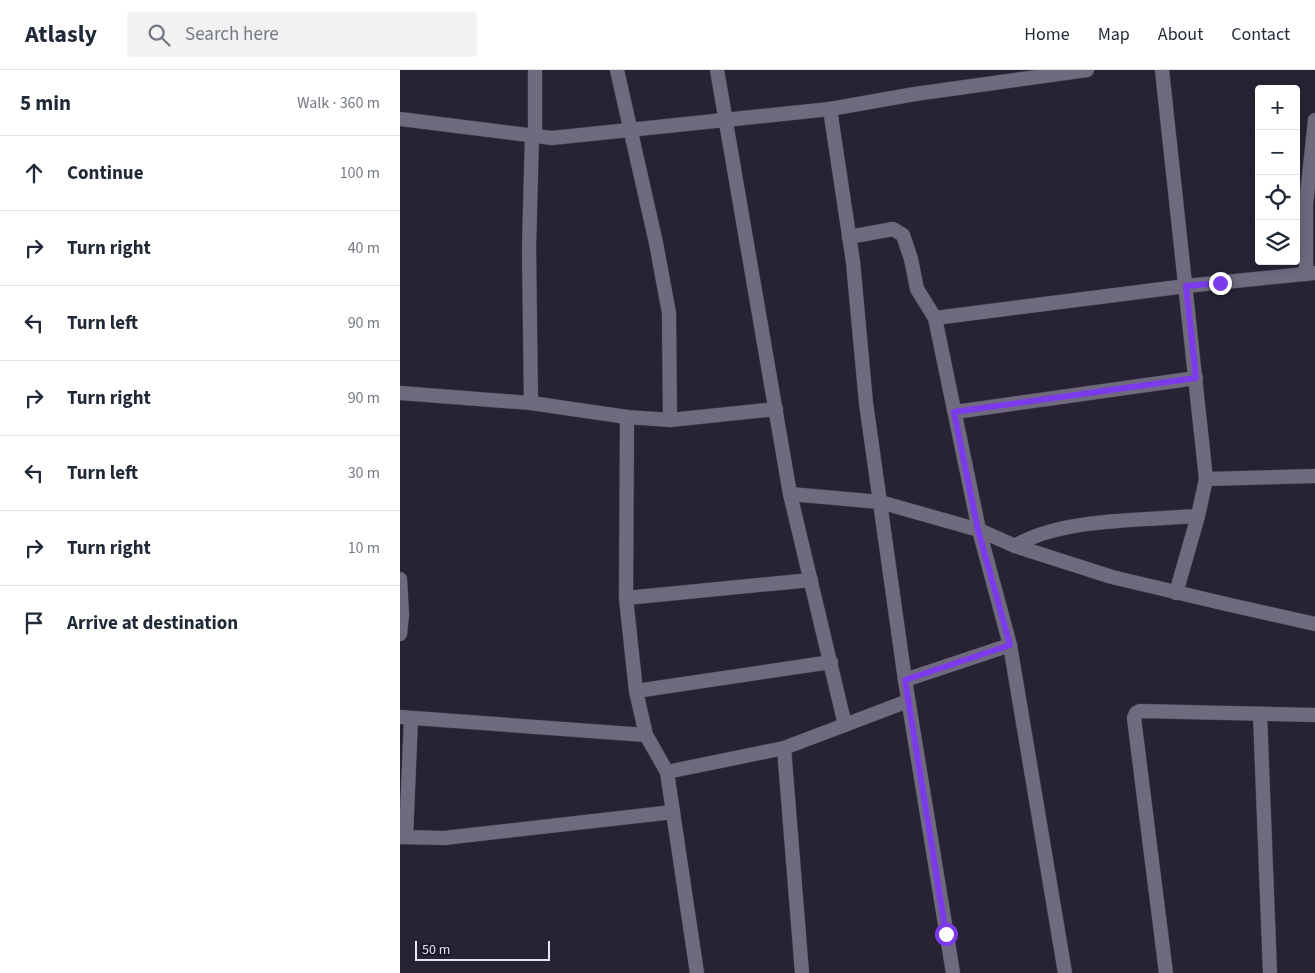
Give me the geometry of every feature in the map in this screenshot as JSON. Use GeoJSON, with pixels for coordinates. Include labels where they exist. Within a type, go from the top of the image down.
{"type":"FeatureCollection","features":[{"type":"Feature","properties":{"kind":"street"},"geometry":{"type":"LineString","coordinates":[[531,403],[529,248],[536,70]]}},
{"type":"Feature","properties":{"kind":"street"},"geometry":{"type":"LineString","coordinates":[[617,70],[656,243],[669,313],[670,420]]}},
{"type":"Feature","properties":{"kind":"street"},"geometry":{"type":"LineString","coordinates":[[717,70],[790,494],[845,725]]}},
{"type":"Feature","properties":{"kind":"street"},"geometry":{"type":"LineString","coordinates":[[400,119],[552,138],[830,109],[914,94],[1087,70]]}},
{"type":"Feature","properties":{"kind":"street"},"geometry":{"type":"LineString","coordinates":[[1162,70],[1206,479],[1198,516],[1176,592]]}},
{"type":"Feature","properties":{"kind":"street"},"geometry":{"type":"LineString","coordinates":[[830,109],[849,237],[866,403],[905,680],[953,973]]}},
{"type":"Feature","properties":{"kind":"street"},"geometry":{"type":"LineString","coordinates":[[935,318],[1186,286],[1310,273],[1306,204],[1315,120]]}},
{"type":"Feature","properties":{"kind":"street"},"geometry":{"type":"LineString","coordinates":[[849,237],[893,230],[903,235],[911,259],[917,289],[935,318],[978,530],[1010,645],[1065,973]]}},
{"type":"Feature","properties":{"kind":"street"},"geometry":{"type":"LineString","coordinates":[[954,412],[1196,378]]}},
{"type":"Feature","properties":{"kind":"street"},"geometry":{"type":"LineString","coordinates":[[400,393],[531,403],[628,417],[670,420],[776,409]]}},
{"type":"Feature","properties":{"kind":"street"},"geometry":{"type":"LineString","coordinates":[[628,417],[626,598],[636,691],[646,735],[667,772],[697,973]]}},
{"type":"Feature","properties":{"kind":"street"},"geometry":{"type":"LineString","coordinates":[[1206,479],[1315,476]]}},
{"type":"Feature","properties":{"kind":"street"},"geometry":{"type":"LineString","coordinates":[[790,494],[880,502],[978,530],[1015,546],[1112,577],[1315,624]]}},
{"type":"Feature","properties":{"kind":"street"},"geometry":{"type":"LineString","coordinates":[[1015,546],[1028,538],[1056,530],[1100,523],[1198,516]]}},
{"type":"Feature","properties":{"kind":"street"},"geometry":{"type":"LineString","coordinates":[[400,579],[402,615],[400,634]]}},
{"type":"Feature","properties":{"kind":"street"},"geometry":{"type":"LineString","coordinates":[[626,598],[811,580]]}},
{"type":"Feature","properties":{"kind":"street"},"geometry":{"type":"LineString","coordinates":[[905,680],[1010,645]]}},
{"type":"Feature","properties":{"kind":"street"},"geometry":{"type":"LineString","coordinates":[[636,691],[831,662]]}},
{"type":"Feature","properties":{"kind":"street"},"geometry":{"type":"LineString","coordinates":[[667,772],[784,748],[908,701]]}},
{"type":"Feature","properties":{"kind":"street"},"geometry":{"type":"LineString","coordinates":[[1166,973],[1134,718],[1136,713],[1140,711],[1315,714]]}},
{"type":"Feature","properties":{"kind":"street"},"geometry":{"type":"LineString","coordinates":[[1260,714],[1270,973]]}},
{"type":"Feature","properties":{"kind":"street"},"geometry":{"type":"LineString","coordinates":[[646,735],[406,718],[403,837],[444,838],[673,812]]}},
{"type":"Feature","properties":{"kind":"street"},"geometry":{"type":"LineString","coordinates":[[784,748],[802,973]]}},
{"type":"Feature","properties":{"kind":"route"},"geometry":{"type":"LineString","coordinates":[[946,934],[905,680],[1010,645],[978,530],[954,412],[1196,378],[1186,286],[1220,283]]}}]}
